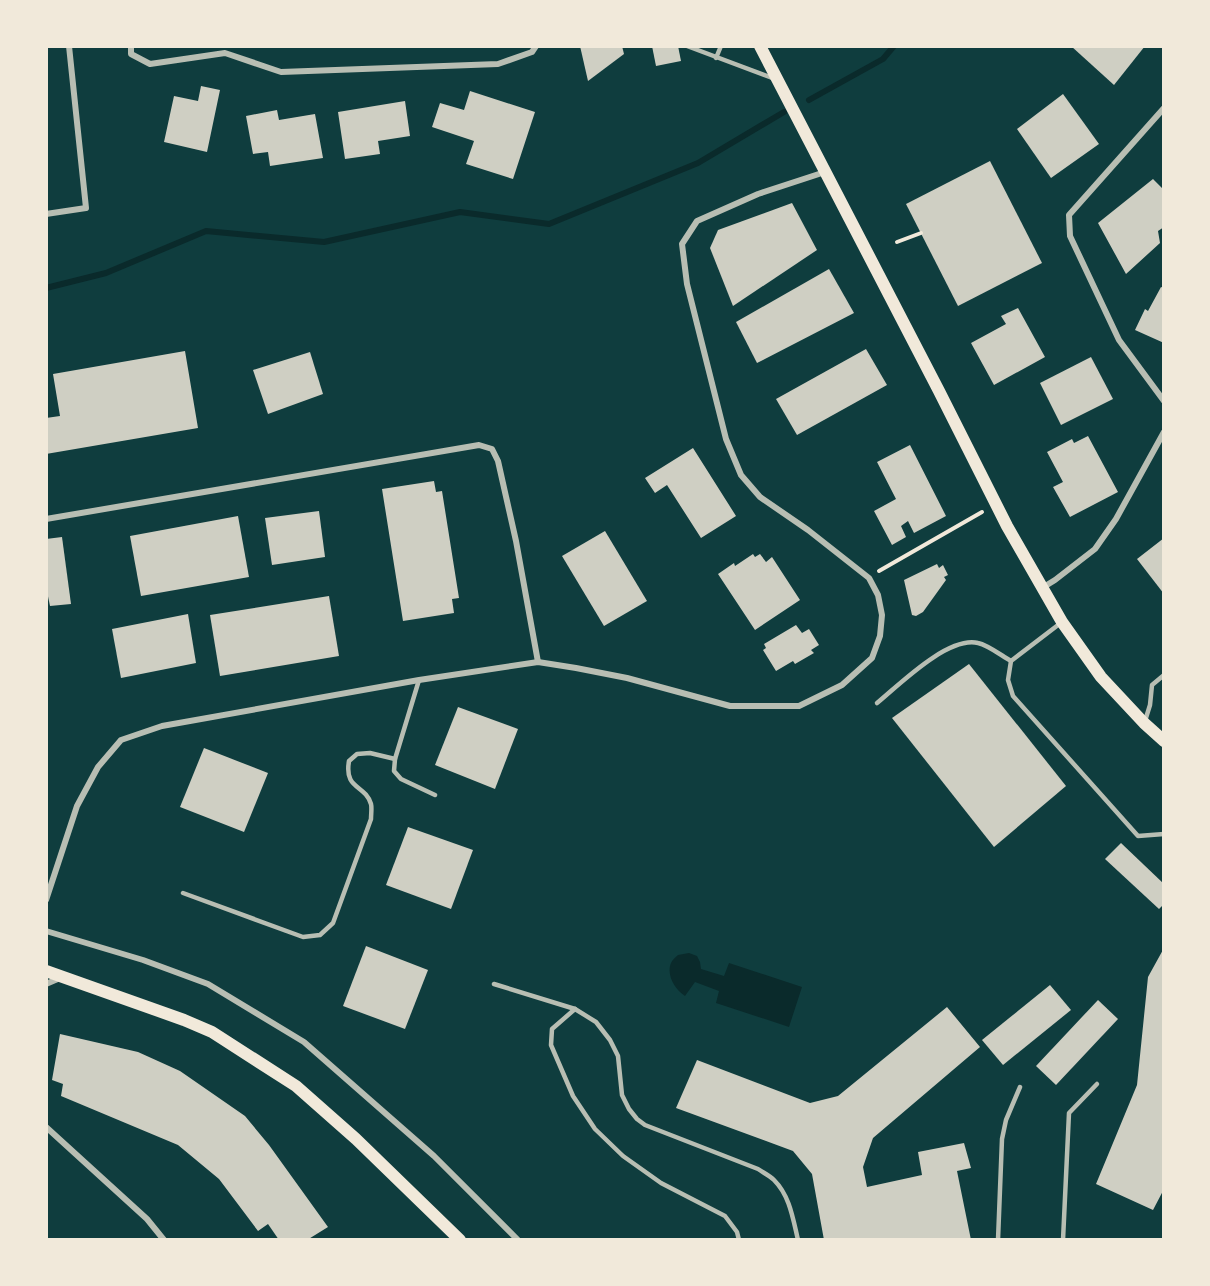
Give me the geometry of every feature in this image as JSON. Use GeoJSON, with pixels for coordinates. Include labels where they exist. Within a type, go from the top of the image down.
{"type":"FeatureCollection","features":[{"type":"Feature","properties":{"kind":"main road"},"geometry":{"type":"LineString","coordinates":[[760,46],[939,391],[1006,526],[1042,588],[1062,622],[1101,677],[1164,741]]}},
{"type":"Feature","properties":{"kind":"main road"},"geometry":{"type":"LineString","coordinates":[[46,970],[212,1032],[296,1086],[356,1139],[460,1239]]}},
{"type":"Feature","properties":{"kind":"street"},"geometry":{"type":"LineString","coordinates":[[46,214],[86,208],[69,46]]}},
{"type":"Feature","properties":{"kind":"street"},"geometry":{"type":"LineString","coordinates":[[130,46],[131,54],[150,64],[225,53],[281,72],[498,64],[532,52],[536,46]]}},
{"type":"Feature","properties":{"kind":"street"},"geometry":{"type":"LineString","coordinates":[[1164,108],[1069,215],[1070,236],[1119,340],[1164,401]]}},
{"type":"Feature","properties":{"kind":"street"},"geometry":{"type":"LineString","coordinates":[[46,900],[77,806],[98,767],[120,740],[162,726],[419,680],[538,662],[627,678],[730,706],[798,706],[842,685],[872,658],[880,636],[882,615],[878,595],[869,578],[808,530],[760,497],[741,476],[726,439],[687,284],[682,244],[697,221],[758,194],[825,172]]}},
{"type":"Feature","properties":{"kind":"street"},"geometry":{"type":"LineString","coordinates":[[1042,588],[1095,549],[1116,519],[1164,432]]}},
{"type":"Feature","properties":{"kind":"street"},"geometry":{"type":"LineString","coordinates":[[46,519],[479,445],[492,449],[498,461],[516,541],[538,662]]}},
{"type":"Feature","properties":{"kind":"street"},"geometry":{"type":"LineString","coordinates":[[46,931],[143,960],[208,984],[304,1042],[434,1156],[518,1239]]}},
{"type":"Feature","properties":{"kind":"street"},"geometry":{"type":"LineString","coordinates":[[46,984],[64,977]]}},
{"type":"Feature","properties":{"kind":"street"},"geometry":{"type":"LineString","coordinates":[[46,1127],[147,1219],[164,1239]]}},
{"type":"Feature","properties":{"kind":"lane"},"geometry":{"type":"LineString","coordinates":[[687,46],[777,80]]}},
{"type":"Feature","properties":{"kind":"lane"},"geometry":{"type":"LineString","coordinates":[[716,58],[721,46]]}},
{"type":"Feature","properties":{"kind":"lane"},"geometry":{"type":"LineString","coordinates":[[1062,622],[1011,662],[1008,680],[1013,696],[1138,836],[1164,834]]}},
{"type":"Feature","properties":{"kind":"lane"},"geometry":{"type":"LineString","coordinates":[[878,702],[935,655],[963,643],[979,643],[1011,662]]}},
{"type":"Feature","properties":{"kind":"lane"},"geometry":{"type":"LineString","coordinates":[[1144,723],[1150,705],[1152,685],[1164,675]]}},
{"type":"Feature","properties":{"kind":"lane"},"geometry":{"type":"LineString","coordinates":[[419,680],[395,759],[394,771],[401,779],[435,795]]}},
{"type":"Feature","properties":{"kind":"lane"},"geometry":{"type":"LineString","coordinates":[[183,893],[303,937],[320,935],[333,923],[371,819],[372,804],[365,793],[352,782],[347,771],[349,761],[357,754],[370,753],[395,759]]}},
{"type":"Feature","properties":{"kind":"lane"},"geometry":{"type":"LineString","coordinates":[[494,984],[575,1008],[596,1022],[610,1040],[618,1056],[622,1095],[637,1119],[645,1125],[758,1169],[774,1180],[783,1191],[790,1206],[798,1239]]}},
{"type":"Feature","properties":{"kind":"lane"},"geometry":{"type":"LineString","coordinates":[[575,1008],[552,1029],[551,1045],[573,1096],[596,1129],[623,1156],[661,1183],[725,1216],[740,1239]]}},
{"type":"Feature","properties":{"kind":"lane"},"geometry":{"type":"LineString","coordinates":[[1063,1239],[1069,1113],[1097,1084]]}},
{"type":"Feature","properties":{"kind":"lane"},"geometry":{"type":"LineString","coordinates":[[998,1239],[1002,1139],[1006,1119],[1020,1087]]}},
{"type":"Feature","properties":{"kind":"path"},"geometry":{"type":"LineString","coordinates":[[897,242],[921,232]]}},
{"type":"Feature","properties":{"kind":"path"},"geometry":{"type":"LineString","coordinates":[[883,569],[986,509]]}},
{"type":"Feature","properties":{"kind":"water"},"geometry":{"type":"Polygon","coordinates":[[[689,953],[697,956],[701,969],[724,976],[729,963],[802,987],[789,1027],[716,1003],[719,991],[695,982],[685,996],[672,982],[670,968],[672,961],[678,955],[689,953]]]}},
{"type":"Feature","properties":{"kind":"building"},"geometry":{"type":"Polygon","coordinates":[[[580,46],[622,46],[624,54],[588,81],[580,46]]]}},
{"type":"Feature","properties":{"kind":"building"},"geometry":{"type":"Polygon","coordinates":[[[652,46],[678,46],[681,61],[656,66],[652,46]]]}},
{"type":"Feature","properties":{"kind":"building"},"geometry":{"type":"Polygon","coordinates":[[[1071,46],[1145,46],[1114,85],[1071,46]]]}},
{"type":"Feature","properties":{"kind":"building"},"geometry":{"type":"Polygon","coordinates":[[[201,86],[220,90],[207,152],[164,142],[174,96],[198,101],[201,86]]]}},
{"type":"Feature","properties":{"kind":"building"},"geometry":{"type":"Polygon","coordinates":[[[470,91],[535,112],[513,179],[466,164],[474,141],[432,127],[440,103],[464,110],[470,91]]]}},
{"type":"Feature","properties":{"kind":"building"},"geometry":{"type":"Polygon","coordinates":[[[1063,94],[1099,144],[1051,178],[1017,129],[1063,94]]]}},
{"type":"Feature","properties":{"kind":"building"},"geometry":{"type":"Polygon","coordinates":[[[405,101],[410,136],[378,141],[380,154],[345,159],[338,112],[405,101]]]}},
{"type":"Feature","properties":{"kind":"building"},"geometry":{"type":"Polygon","coordinates":[[[277,110],[279,120],[315,114],[323,158],[270,166],[268,152],[253,154],[246,116],[277,110]]]}},
{"type":"Feature","properties":{"kind":"building"},"geometry":{"type":"Polygon","coordinates":[[[990,161],[1042,263],[958,306],[906,204],[990,161]]]}},
{"type":"Feature","properties":{"kind":"building"},"geometry":{"type":"Polygon","coordinates":[[[1153,179],[1164,190],[1164,227],[1158,231],[1160,243],[1126,274],[1098,223],[1153,179]]]}},
{"type":"Feature","properties":{"kind":"building"},"geometry":{"type":"Polygon","coordinates":[[[792,203],[817,250],[733,306],[710,248],[718,230],[792,203]]]}},
{"type":"Feature","properties":{"kind":"building"},"geometry":{"type":"Polygon","coordinates":[[[829,269],[854,313],[757,363],[736,322],[829,269]]]}},
{"type":"Feature","properties":{"kind":"building"},"geometry":{"type":"Polygon","coordinates":[[[1161,287],[1164,288],[1164,343],[1135,330],[1145,309],[1148,311],[1161,287]]]}},
{"type":"Feature","properties":{"kind":"building"},"geometry":{"type":"Polygon","coordinates":[[[1018,308],[1045,357],[994,385],[971,343],[1006,324],[1001,316],[1018,308]]]}},
{"type":"Feature","properties":{"kind":"building"},"geometry":{"type":"Polygon","coordinates":[[[866,349],[887,385],[797,435],[776,399],[866,349]]]}},
{"type":"Feature","properties":{"kind":"building"},"geometry":{"type":"Polygon","coordinates":[[[185,351],[198,428],[46,454],[46,418],[60,416],[53,374],[185,351]]]}},
{"type":"Feature","properties":{"kind":"building"},"geometry":{"type":"Polygon","coordinates":[[[310,352],[323,394],[268,414],[253,370],[310,352]]]}},
{"type":"Feature","properties":{"kind":"building"},"geometry":{"type":"Polygon","coordinates":[[[1091,357],[1113,399],[1061,425],[1040,383],[1091,357]]]}},
{"type":"Feature","properties":{"kind":"building"},"geometry":{"type":"Polygon","coordinates":[[[1088,436],[1118,492],[1070,517],[1053,487],[1063,482],[1047,452],[1072,439],[1074,443],[1088,436]]]}},
{"type":"Feature","properties":{"kind":"building"},"geometry":{"type":"Polygon","coordinates":[[[910,445],[946,516],[914,533],[908,521],[901,526],[906,537],[892,545],[874,511],[896,499],[877,462],[910,445]]]}},
{"type":"Feature","properties":{"kind":"building"},"geometry":{"type":"Polygon","coordinates":[[[693,448],[736,516],[701,538],[667,485],[655,493],[645,478],[693,448]]]}},
{"type":"Feature","properties":{"kind":"building"},"geometry":{"type":"Polygon","coordinates":[[[434,481],[436,492],[442,491],[459,598],[452,599],[454,613],[403,621],[382,489],[434,481]]]}},
{"type":"Feature","properties":{"kind":"building"},"geometry":{"type":"Polygon","coordinates":[[[319,511],[325,557],[272,565],[265,518],[319,511]]]}},
{"type":"Feature","properties":{"kind":"building"},"geometry":{"type":"Polygon","coordinates":[[[238,516],[249,577],[141,596],[130,536],[238,516]]]}},
{"type":"Feature","properties":{"kind":"building"},"geometry":{"type":"Polygon","coordinates":[[[605,531],[647,601],[604,626],[562,556],[605,531]]]}},
{"type":"Feature","properties":{"kind":"building"},"geometry":{"type":"Polygon","coordinates":[[[62,537],[71,604],[50,606],[46,587],[46,539],[62,537]]]}},
{"type":"Feature","properties":{"kind":"building"},"geometry":{"type":"Polygon","coordinates":[[[1164,538],[1164,594],[1137,559],[1164,538]]]}},
{"type":"Feature","properties":{"kind":"building"},"geometry":{"type":"Polygon","coordinates":[[[753,554],[755,557],[760,554],[766,562],[772,557],[800,600],[755,630],[718,574],[753,554]]]}},
{"type":"Feature","properties":{"kind":"building"},"geometry":{"type":"Polygon","coordinates":[[[937,564],[939,568],[943,565],[948,575],[944,577],[946,580],[923,612],[916,616],[912,615],[904,580],[937,564]]]}},
{"type":"Feature","properties":{"kind":"building"},"geometry":{"type":"Polygon","coordinates":[[[329,596],[339,656],[220,676],[210,615],[329,596]]]}},
{"type":"Feature","properties":{"kind":"building"},"geometry":{"type":"Polygon","coordinates":[[[188,614],[196,663],[121,678],[112,629],[188,614]]]}},
{"type":"Feature","properties":{"kind":"building"},"geometry":{"type":"Polygon","coordinates":[[[796,625],[802,633],[809,629],[819,645],[811,650],[814,653],[795,664],[793,661],[776,671],[763,650],[766,648],[764,644],[796,625]]]}},
{"type":"Feature","properties":{"kind":"building"},"geometry":{"type":"Polygon","coordinates":[[[969,664],[1066,786],[994,847],[892,718],[969,664]]]}},
{"type":"Feature","properties":{"kind":"building"},"geometry":{"type":"Polygon","coordinates":[[[458,707],[518,729],[495,789],[435,765],[458,707]]]}},
{"type":"Feature","properties":{"kind":"building"},"geometry":{"type":"Polygon","coordinates":[[[204,748],[268,773],[244,832],[180,807],[204,748]]]}},
{"type":"Feature","properties":{"kind":"building"},"geometry":{"type":"Polygon","coordinates":[[[408,827],[473,850],[451,909],[386,885],[408,827]]]}},
{"type":"Feature","properties":{"kind":"building"},"geometry":{"type":"Polygon","coordinates":[[[1121,843],[1164,884],[1164,904],[1159,909],[1105,859],[1121,843]]]}},
{"type":"Feature","properties":{"kind":"building"},"geometry":{"type":"Polygon","coordinates":[[[366,946],[428,970],[405,1029],[343,1006],[366,946]]]}},
{"type":"Feature","properties":{"kind":"building"},"geometry":{"type":"Polygon","coordinates":[[[1164,948],[1164,1189],[1153,1210],[1096,1184],[1137,1085],[1148,977],[1164,948]]]}},
{"type":"Feature","properties":{"kind":"building"},"geometry":{"type":"Polygon","coordinates":[[[1050,985],[1071,1010],[1003,1065],[982,1040],[1050,985]]]}},
{"type":"Feature","properties":{"kind":"building"},"geometry":{"type":"Polygon","coordinates":[[[1098,1000],[1118,1019],[1056,1085],[1036,1066],[1098,1000]]]}},
{"type":"Feature","properties":{"kind":"building"},"geometry":{"type":"Polygon","coordinates":[[[947,1007],[980,1047],[873,1138],[863,1167],[867,1187],[922,1175],[918,1152],[964,1143],[971,1168],[957,1171],[971,1240],[824,1240],[812,1174],[793,1151],[676,1108],[697,1060],[810,1103],[838,1096],[947,1007]]]}},
{"type":"Feature","properties":{"kind":"building"},"geometry":{"type":"Polygon","coordinates":[[[60,1034],[138,1052],[180,1071],[245,1116],[269,1145],[328,1227],[307,1240],[279,1240],[268,1224],[258,1231],[219,1179],[178,1145],[61,1096],[63,1084],[52,1080],[60,1034]]]}},
{"type":"Feature","properties":{"kind":"waterway"},"geometry":{"type":"LineString","coordinates":[[809,100],[883,59],[894,46]]}},
{"type":"Feature","properties":{"kind":"waterway"},"geometry":{"type":"LineString","coordinates":[[46,288],[106,273],[206,231],[324,242],[460,212],[549,224],[698,163],[784,112]]}}]}
